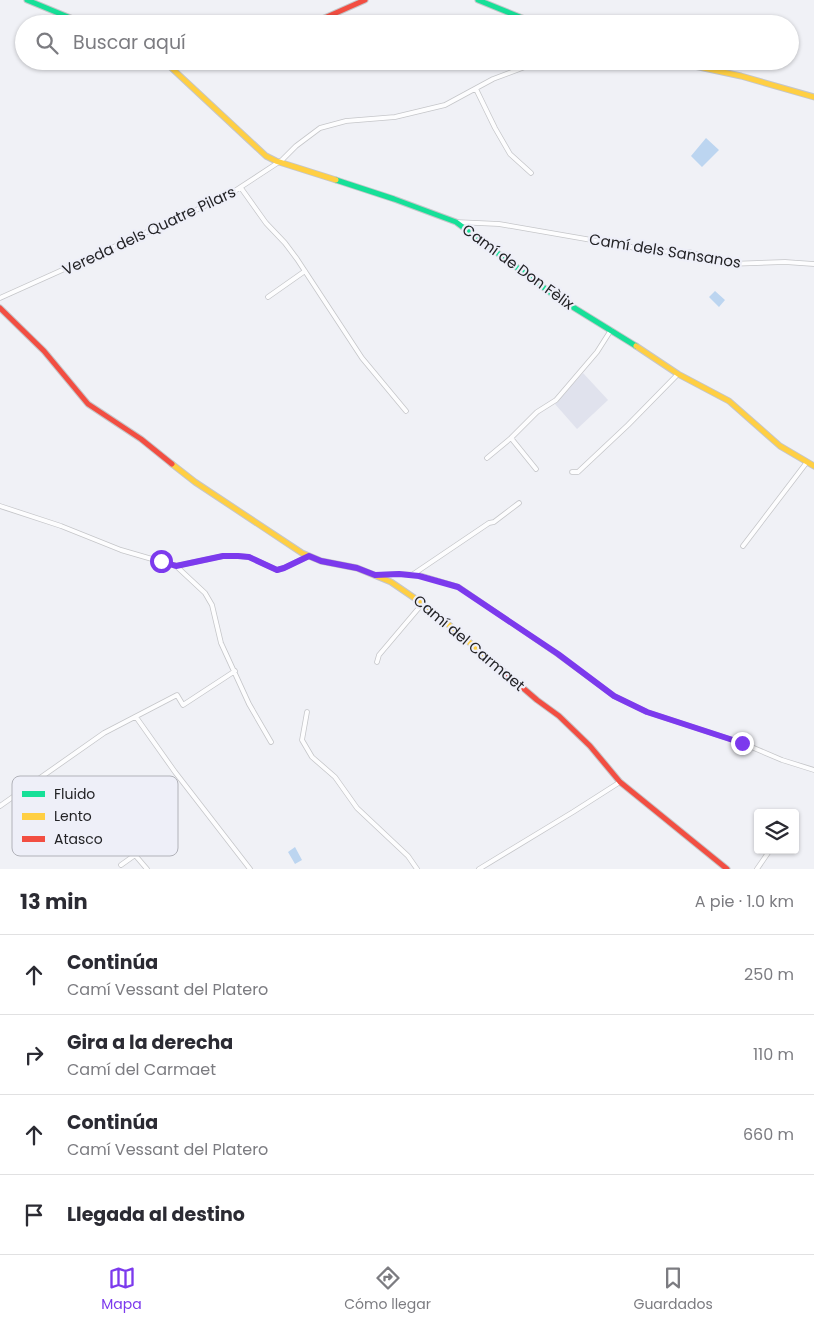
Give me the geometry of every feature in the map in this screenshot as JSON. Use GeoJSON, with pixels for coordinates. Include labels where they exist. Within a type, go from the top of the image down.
{"type":"FeatureCollection","features":[{"type":"Feature","properties":{"kind":"street"},"geometry":{"type":"LineString","coordinates":[[27,0],[63,15]]}},
{"type":"Feature","properties":{"kind":"street"},"geometry":{"type":"LineString","coordinates":[[331,15],[365,0]]}},
{"type":"Feature","properties":{"kind":"street"},"geometry":{"type":"LineString","coordinates":[[478,0],[515,15]]}},
{"type":"Feature","properties":{"kind":"street","name":"Camí de Don Fèlix"},"geometry":{"type":"LineString","coordinates":[[174,70],[266,156],[456,222],[555,296],[678,374],[729,401],[780,446],[814,466]]}},
{"type":"Feature","properties":{"kind":"street","name":"Vereda dels Quatre Pilars"},"geometry":{"type":"LineString","coordinates":[[0,298],[205,207],[242,188],[279,162],[320,128],[346,121],[394,117],[445,105],[493,79],[517,70]]}},
{"type":"Feature","properties":{"kind":"street"},"geometry":{"type":"LineString","coordinates":[[712,70],[748,78],[814,97]]}},
{"type":"Feature","properties":{"kind":"street"},"geometry":{"type":"LineString","coordinates":[[476,89],[510,154],[531,173]]}},
{"type":"Feature","properties":{"kind":"street"},"geometry":{"type":"LineString","coordinates":[[242,188],[256,210],[285,243],[305,271],[362,358],[406,411]]}},
{"type":"Feature","properties":{"kind":"street","name":"Camí dels Sansanos"},"geometry":{"type":"LineString","coordinates":[[456,222],[498,224],[602,242],[618,242],[644,251],[689,252],[729,264],[785,262],[814,264]]}},
{"type":"Feature","properties":{"kind":"street"},"geometry":{"type":"LineString","coordinates":[[268,297],[305,271]]}},
{"type":"Feature","properties":{"kind":"street","name":"Camí del Carmaet"},"geometry":{"type":"LineString","coordinates":[[0,308],[44,351],[88,404],[141,439],[195,482],[276,537],[309,556],[321,561],[357,568],[375,575],[391,582],[423,603],[537,700],[559,716],[590,746],[620,782],[727,869]]}},
{"type":"Feature","properties":{"kind":"street"},"geometry":{"type":"LineString","coordinates":[[487,458],[511,438],[537,412],[556,400],[597,352],[611,330]]}},
{"type":"Feature","properties":{"kind":"street"},"geometry":{"type":"LineString","coordinates":[[572,472],[578,472],[678,374]]}},
{"type":"Feature","properties":{"kind":"street"},"geometry":{"type":"LineString","coordinates":[[511,438],[536,469]]}},
{"type":"Feature","properties":{"kind":"street"},"geometry":{"type":"LineString","coordinates":[[743,546],[807,462]]}},
{"type":"Feature","properties":{"kind":"street"},"geometry":{"type":"LineString","coordinates":[[412,575],[489,523],[494,522],[519,503]]}},
{"type":"Feature","properties":{"kind":"street"},"geometry":{"type":"LineString","coordinates":[[0,506],[61,526],[121,550],[175,565],[190,564],[223,556],[238,556],[249,557],[277,570],[309,556]]}},
{"type":"Feature","properties":{"kind":"street"},"geometry":{"type":"LineString","coordinates":[[175,565],[205,592],[212,605],[222,643],[249,704],[271,742]]}},
{"type":"Feature","properties":{"kind":"street"},"geometry":{"type":"LineString","coordinates":[[375,575],[412,575],[458,587],[558,654],[592,682],[615,697],[647,712],[742,743],[782,760],[814,770]]}},
{"type":"Feature","properties":{"kind":"street"},"geometry":{"type":"LineString","coordinates":[[378,662],[379,655],[423,603]]}},
{"type":"Feature","properties":{"kind":"street"},"geometry":{"type":"LineString","coordinates":[[43,776],[104,733],[177,695],[183,705],[235,671]]}},
{"type":"Feature","properties":{"kind":"street"},"geometry":{"type":"LineString","coordinates":[[307,712],[302,740],[312,757],[335,777],[357,808],[408,856],[417,869]]}},
{"type":"Feature","properties":{"kind":"street"},"geometry":{"type":"LineString","coordinates":[[136,717],[175,772],[250,869]]}},
{"type":"Feature","properties":{"kind":"street"},"geometry":{"type":"LineString","coordinates":[[479,869],[620,782]]}},
{"type":"Feature","properties":{"kind":"street"},"geometry":{"type":"LineString","coordinates":[[0,806],[12,798]]}},
{"type":"Feature","properties":{"kind":"street"},"geometry":{"type":"LineString","coordinates":[[758,869],[767,854]]}},
{"type":"Feature","properties":{"kind":"street"},"geometry":{"type":"LineString","coordinates":[[121,865],[135,856],[147,869]]}},
{"type":"Feature","properties":{"kind":"shaded area"},"geometry":{"type":"Polygon","coordinates":[[[583,373],[608,400],[577,429],[555,404],[583,373]]]}},
{"type":"Feature","properties":{"kind":"water"},"geometry":{"type":"Polygon","coordinates":[[[706,138],[719,150],[702,167],[691,156],[706,138]]]}},
{"type":"Feature","properties":{"kind":"water"},"geometry":{"type":"Polygon","coordinates":[[[715,291],[725,300],[719,307],[709,297],[715,291]]]}},
{"type":"Feature","properties":{"kind":"water"},"geometry":{"type":"Polygon","coordinates":[[[295,847],[302,860],[295,864],[288,852],[295,847]]]}},
{"type":"Feature","properties":{"kind":"traffic: fast"},"geometry":{"type":"LineString","coordinates":[[27,0],[63,15]]}},
{"type":"Feature","properties":{"kind":"traffic: fast"},"geometry":{"type":"LineString","coordinates":[[478,0],[515,15]]}},
{"type":"Feature","properties":{"kind":"traffic: fast"},"geometry":{"type":"LineString","coordinates":[[336,180],[456,222],[555,296],[636,346]]}},
{"type":"Feature","properties":{"kind":"traffic: slow"},"geometry":{"type":"LineString","coordinates":[[174,70],[266,156],[336,180]]}},
{"type":"Feature","properties":{"kind":"traffic: slow"},"geometry":{"type":"LineString","coordinates":[[713,70],[814,97]]}},
{"type":"Feature","properties":{"kind":"traffic: slow"},"geometry":{"type":"LineString","coordinates":[[636,346],[678,374],[729,401],[780,446],[814,466]]}},
{"type":"Feature","properties":{"kind":"traffic: slow"},"geometry":{"type":"LineString","coordinates":[[172,464],[195,482],[302,553],[321,561],[357,568],[391,582],[429,608],[495,664]]}},
{"type":"Feature","properties":{"kind":"traffic: jam"},"geometry":{"type":"LineString","coordinates":[[331,15],[365,0]]}},
{"type":"Feature","properties":{"kind":"traffic: jam"},"geometry":{"type":"LineString","coordinates":[[0,308],[44,351],[88,404],[141,439],[172,464]]}},
{"type":"Feature","properties":{"kind":"traffic: jam"},"geometry":{"type":"LineString","coordinates":[[495,664],[559,716],[590,746],[620,782],[727,869]]}},
{"type":"Feature","properties":{"kind":"route"},"geometry":{"type":"LineString","coordinates":[[161,561],[176,566],[223,556],[238,556],[249,557],[277,570],[309,556],[321,561],[357,568],[375,575],[399,574],[419,576],[448,583],[458,587],[558,654],[592,682],[614,696],[647,712],[742,743]]}}]}
